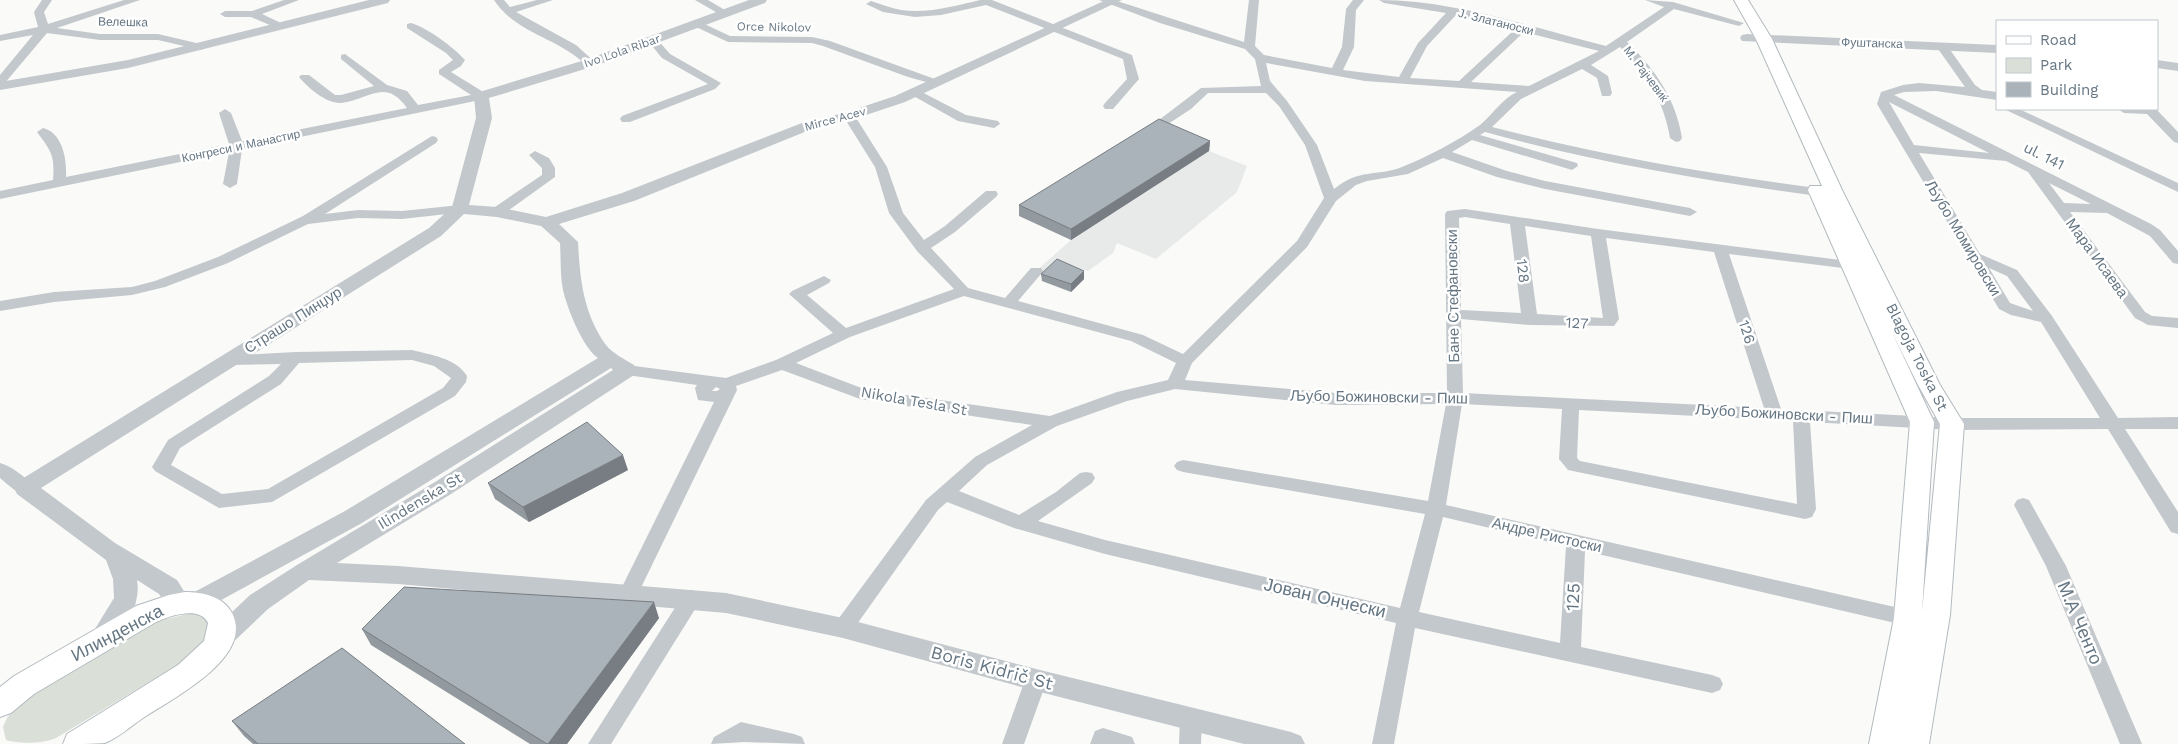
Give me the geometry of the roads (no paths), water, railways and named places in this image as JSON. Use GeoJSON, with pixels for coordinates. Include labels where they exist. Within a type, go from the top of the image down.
{"type":"FeatureCollection","features":[{"type":"Feature","properties":{"kind":"main road"},"geometry":{"type":"LineString","coordinates":[[1728,0],[1750,33]]}},
{"type":"Feature","properties":{"kind":"main road","name":"Blagoja Toska St"},"geometry":{"type":"LineString","coordinates":[[1741,0],[1750,33],[1818,192],[1922,422],[1908,618],[1884,744]]}},
{"type":"Feature","properties":{"kind":"main road","name":"Blagoja Toska St"},"geometry":{"type":"LineString","coordinates":[[1750,33],[1830,183],[1929,385],[1952,424],[1936,615],[1914,744]]}},
{"type":"Feature","properties":{"kind":"main road"},"geometry":{"type":"LineString","coordinates":[[78,744],[187,675],[202,663],[220,639],[223,628],[222,618],[216,610],[187,603]]}},
{"type":"Feature","properties":{"kind":"main road","name":"Илинденска"},"geometry":{"type":"LineString","coordinates":[[0,704],[24,685],[146,614],[187,603]]}},
{"type":"Feature","properties":{"kind":"main road"},"geometry":{"type":"LineString","coordinates":[[110,744],[126,714]]}},
{"type":"Feature","properties":{"kind":"street"},"geometry":{"type":"LineString","coordinates":[[44,29],[39,12],[48,0]]}},
{"type":"Feature","properties":{"kind":"street"},"geometry":{"type":"LineString","coordinates":[[0,38],[22,36],[135,0]]}},
{"type":"Feature","properties":{"kind":"street"},"geometry":{"type":"LineString","coordinates":[[225,14],[253,14],[294,0]]}},
{"type":"Feature","properties":{"kind":"street"},"geometry":{"type":"LineString","coordinates":[[0,86],[128,64],[384,0]]}},
{"type":"Feature","properties":{"kind":"street"},"geometry":{"type":"LineString","coordinates":[[499,0],[509,10],[547,36],[571,46],[590,63]]}},
{"type":"Feature","properties":{"kind":"street"},"geometry":{"type":"LineString","coordinates":[[509,10],[548,0]]}},
{"type":"Feature","properties":{"kind":"street"},"geometry":{"type":"LineString","coordinates":[[700,0],[725,13]]}},
{"type":"Feature","properties":{"kind":"street","name":"Ivo Lola Ribar"},"geometry":{"type":"LineString","coordinates":[[481,96],[590,63],[761,0]]}},
{"type":"Feature","properties":{"kind":"street"},"geometry":{"type":"LineString","coordinates":[[1249,47],[1254,0]]}},
{"type":"Feature","properties":{"kind":"street"},"geometry":{"type":"LineString","coordinates":[[1335,74],[1348,47],[1351,9],[1359,0]]}},
{"type":"Feature","properties":{"kind":"street","name":"Ј. Златаноски"},"geometry":{"type":"LineString","coordinates":[[1384,0],[1454,11],[1607,50]]}},
{"type":"Feature","properties":{"kind":"street"},"geometry":{"type":"LineString","coordinates":[[1650,0],[1673,5],[1750,33]]}},
{"type":"Feature","properties":{"kind":"street"},"geometry":{"type":"LineString","coordinates":[[871,4],[888,11],[916,15],[985,1],[1053,30],[1128,57],[1129,69],[1133,79],[1109,106]]}},
{"type":"Feature","properties":{"kind":"street"},"geometry":{"type":"LineString","coordinates":[[1110,1],[1164,22],[1249,47],[1260,58],[1335,74],[1402,81],[1529,89]]}},
{"type":"Feature","properties":{"kind":"street","name":"Mirce Acev"},"geometry":{"type":"LineString","coordinates":[[547,222],[628,197],[807,126],[849,116],[914,92],[1053,30],[1110,1]]}},
{"type":"Feature","properties":{"kind":"street"},"geometry":{"type":"LineString","coordinates":[[1175,384],[1185,362],[1302,244],[1332,198],[1351,182],[1364,177],[1403,171],[1442,153],[1483,128],[1518,96],[1600,56],[1673,5]]}},
{"type":"Feature","properties":{"kind":"street"},"geometry":{"type":"LineString","coordinates":[[1402,81],[1422,45],[1454,11]]}},
{"type":"Feature","properties":{"kind":"street"},"geometry":{"type":"LineString","coordinates":[[253,14],[279,26]]}},
{"type":"Feature","properties":{"kind":"street","name":"Orce Nikolov"},"geometry":{"type":"LineString","coordinates":[[698,24],[728,39],[803,40],[826,43],[936,82]]}},
{"type":"Feature","properties":{"kind":"street"},"geometry":{"type":"LineString","coordinates":[[411,26],[450,51],[459,60],[457,64],[443,72],[481,96],[484,118],[460,209]]}},
{"type":"Feature","properties":{"kind":"street"},"geometry":{"type":"LineString","coordinates":[[1462,85],[1522,28]]}},
{"type":"Feature","properties":{"kind":"street"},"geometry":{"type":"LineString","coordinates":[[0,82],[44,29]]}},
{"type":"Feature","properties":{"kind":"street","name":"Велешка"},"geometry":{"type":"LineString","coordinates":[[44,29],[100,36],[158,36],[201,47]]}},
{"type":"Feature","properties":{"kind":"street","name":"Фуштанска"},"geometry":{"type":"LineString","coordinates":[[1750,33],[1996,49]]}},
{"type":"Feature","properties":{"kind":"street"},"geometry":{"type":"LineString","coordinates":[[626,119],[711,87],[715,83],[666,56],[653,41]]}},
{"type":"Feature","properties":{"kind":"street","name":"М. Рајчевиќ"},"geometry":{"type":"LineString","coordinates":[[1620,41],[1630,51],[1669,103],[1675,123],[1676,138]]}},
{"type":"Feature","properties":{"kind":"street"},"geometry":{"type":"LineString","coordinates":[[1942,46],[1971,87],[1978,93],[1996,102]]}},
{"type":"Feature","properties":{"kind":"street"},"geometry":{"type":"LineString","coordinates":[[345,57],[383,87],[403,94],[414,109]]}},
{"type":"Feature","properties":{"kind":"street"},"geometry":{"type":"LineString","coordinates":[[1260,58],[1264,81],[1268,89],[1283,104],[1312,145],[1332,198]]}},
{"type":"Feature","properties":{"kind":"street"},"geometry":{"type":"LineString","coordinates":[[1581,64],[1602,76],[1606,93]]}},
{"type":"Feature","properties":{"kind":"street"},"geometry":{"type":"LineString","coordinates":[[2158,64],[2178,67]]}},
{"type":"Feature","properties":{"kind":"street"},"geometry":{"type":"LineString","coordinates":[[305,77],[332,98],[341,99],[383,87]]}},
{"type":"Feature","properties":{"kind":"street"},"geometry":{"type":"LineString","coordinates":[[1885,95],[1895,90],[1908,88],[1942,88],[1996,96]]}},
{"type":"Feature","properties":{"kind":"street"},"geometry":{"type":"LineString","coordinates":[[1161,123],[1187,106],[1206,90],[1268,89]]}},
{"type":"Feature","properties":{"kind":"street"},"geometry":{"type":"LineString","coordinates":[[914,92],[962,118],[994,124]]}},
{"type":"Feature","properties":{"kind":"street","name":"Љубо Момировски"},"geometry":{"type":"LineString","coordinates":[[1885,95],[1883,104],[2004,306],[2016,312],[2047,319]]}},
{"type":"Feature","properties":{"kind":"street","name":"ul. 141"},"geometry":{"type":"LineString","coordinates":[[1885,95],[2112,209],[2155,233],[2178,260]]}},
{"type":"Feature","properties":{"kind":"street","name":"Конгреси и Манастир"},"geometry":{"type":"LineString","coordinates":[[0,195],[236,148],[481,96]]}},
{"type":"Feature","properties":{"kind":"street"},"geometry":{"type":"LineString","coordinates":[[2012,110],[2178,188]]}},
{"type":"Feature","properties":{"kind":"street"},"geometry":{"type":"LineString","coordinates":[[2150,110],[2178,139]]}},
{"type":"Feature","properties":{"kind":"street"},"geometry":{"type":"LineString","coordinates":[[225,113],[228,126],[235,137],[236,148],[230,184]]}},
{"type":"Feature","properties":{"kind":"street"},"geometry":{"type":"LineString","coordinates":[[849,116],[881,167],[896,213],[922,248],[963,291],[1137,338],[1185,362]]}},
{"type":"Feature","properties":{"kind":"street"},"geometry":{"type":"LineString","coordinates":[[1483,128],[1572,151],[1639,164],[1752,184],[1818,192]]}},
{"type":"Feature","properties":{"kind":"street"},"geometry":{"type":"LineString","coordinates":[[43,132],[55,143],[61,157],[59,182]]}},
{"type":"Feature","properties":{"kind":"street"},"geometry":{"type":"LineString","coordinates":[[1471,136],[1572,166]]}},
{"type":"Feature","properties":{"kind":"street"},"geometry":{"type":"LineString","coordinates":[[0,306],[54,297],[132,291],[160,284],[223,260],[305,220],[432,140]]}},
{"type":"Feature","properties":{"kind":"street"},"geometry":{"type":"LineString","coordinates":[[1910,148],[2013,159]]}},
{"type":"Feature","properties":{"kind":"street"},"geometry":{"type":"LineString","coordinates":[[1442,153],[1502,174],[1544,186],[1690,212]]}},
{"type":"Feature","properties":{"kind":"street"},"geometry":{"type":"LineString","coordinates":[[497,212],[548,177],[549,168],[544,161],[535,155]]}},
{"type":"Feature","properties":{"kind":"street","name":"Мара Исаева"},"geometry":{"type":"LineString","coordinates":[[2031,168],[2140,315],[2148,320],[2178,323]]}},
{"type":"Feature","properties":{"kind":"street"},"geometry":{"type":"LineString","coordinates":[[922,248],[950,228],[991,194]]}},
{"type":"Feature","properties":{"kind":"street"},"geometry":{"type":"LineString","coordinates":[[2060,206],[2112,209]]}},
{"type":"Feature","properties":{"kind":"street"},"geometry":{"type":"LineString","coordinates":[[305,220],[358,214],[402,215],[460,209],[497,212],[547,222],[568,242],[572,290],[580,313],[599,350],[619,364],[714,389],[782,364],[844,334],[963,291]]}},
{"type":"Feature","properties":{"kind":"street","name":"Страшо Пинџур"},"geometry":{"type":"LineString","coordinates":[[25,488],[435,232],[460,209]]}},
{"type":"Feature","properties":{"kind":"street","name":"Бане Стефановски"},"geometry":{"type":"LineString","coordinates":[[1383,744],[1407,618],[1436,509],[1455,398],[1452,214],[1459,212],[1598,233],[1851,265]]}},
{"type":"Feature","properties":{"kind":"street","name":"128"},"geometry":{"type":"LineString","coordinates":[[1517,222],[1530,320]]}},
{"type":"Feature","properties":{"kind":"street","name":"127"},"geometry":{"type":"LineString","coordinates":[[1454,314],[1530,320],[1609,323],[1611,319],[1598,233]]}},
{"type":"Feature","properties":{"kind":"street","name":"126"},"geometry":{"type":"LineString","coordinates":[[1720,249],[1774,414]]}},
{"type":"Feature","properties":{"kind":"street"},"geometry":{"type":"LineString","coordinates":[[1975,257],[2012,273],[2047,319],[2178,527]]}},
{"type":"Feature","properties":{"kind":"street"},"geometry":{"type":"LineString","coordinates":[[1008,303],[1036,271]]}},
{"type":"Feature","properties":{"kind":"street"},"geometry":{"type":"LineString","coordinates":[[824,280],[797,294],[844,334]]}},
{"type":"Feature","properties":{"kind":"street"},"geometry":{"type":"LineString","coordinates":[[230,360],[296,357],[412,355],[440,362],[459,376],[458,382],[448,392],[272,495],[219,501],[161,467],[174,444],[275,380],[296,357]]}},
{"type":"Feature","properties":{"kind":"street","name":"Ilindenska St"},"geometry":{"type":"LineString","coordinates":[[187,603],[274,562],[374,506],[434,468],[619,364]]}},
{"type":"Feature","properties":{"kind":"street","name":"Ilindenska St"},"geometry":{"type":"LineString","coordinates":[[220,639],[259,602],[305,571],[451,482],[619,364]]}},
{"type":"Feature","properties":{"kind":"street","name":"Nikola Tesla St"},"geometry":{"type":"LineString","coordinates":[[782,364],[826,378],[860,394],[889,400],[1051,422]]}},
{"type":"Feature","properties":{"kind":"street","name":"Љубо Божиновски - Пиш"},"geometry":{"type":"LineString","coordinates":[[843,628],[932,505],[982,461],[1051,422],[1122,396],[1175,384],[1336,399],[1455,398],[1952,424],[2178,423]]}},
{"type":"Feature","properties":{"kind":"street"},"geometry":{"type":"LineString","coordinates":[[629,593],[713,418],[714,389]]}},
{"type":"Feature","properties":{"kind":"street"},"geometry":{"type":"LineString","coordinates":[[1572,404],[1568,459],[1574,466],[1804,512],[1807,509],[1801,416]]}},
{"type":"Feature","properties":{"kind":"street","name":"Андре Ристоски"},"geometry":{"type":"LineString","coordinates":[[1183,466],[1436,509],[1908,618]]}},
{"type":"Feature","properties":{"kind":"street"},"geometry":{"type":"LineString","coordinates":[[434,468],[451,482]]}},
{"type":"Feature","properties":{"kind":"street"},"geometry":{"type":"LineString","coordinates":[[0,469],[114,554],[168,587],[187,603]]}},
{"type":"Feature","properties":{"kind":"street"},"geometry":{"type":"LineString","coordinates":[[1021,524],[1062,497],[1086,478]]}},
{"type":"Feature","properties":{"kind":"street","name":"Јован Ончески"},"geometry":{"type":"LineString","coordinates":[[944,493],[1021,524],[1105,547],[1407,618],[1712,684]]}},
{"type":"Feature","properties":{"kind":"street","name":"М.А Ченто"},"geometry":{"type":"LineString","coordinates":[[2023,505],[2056,566],[2131,744]]}},
{"type":"Feature","properties":{"kind":"street","name":"125"},"geometry":{"type":"LineString","coordinates":[[1570,652],[1576,541]]}},
{"type":"Feature","properties":{"kind":"street"},"geometry":{"type":"LineString","coordinates":[[103,638],[120,614],[128,593],[126,576],[114,554]]}},
{"type":"Feature","properties":{"kind":"street","name":"Boris Kidrič St"},"geometry":{"type":"LineString","coordinates":[[305,571],[378,574],[629,593],[726,603],[843,628],[1036,680],[1291,744]]}},
{"type":"Feature","properties":{"kind":"street"},"geometry":{"type":"LineString","coordinates":[[599,744],[692,598]]}},
{"type":"Feature","properties":{"kind":"street"},"geometry":{"type":"LineString","coordinates":[[1013,744],[1036,680]]}},
{"type":"Feature","properties":{"kind":"street"},"geometry":{"type":"LineString","coordinates":[[1190,744],[1191,718]]}},
{"type":"Feature","properties":{"kind":"street"},"geometry":{"type":"LineString","coordinates":[[722,744],[741,732],[794,744]]}},
{"type":"Feature","properties":{"kind":"street"},"geometry":{"type":"LineString","coordinates":[[1102,744],[1103,738],[1124,744]]}}]}
